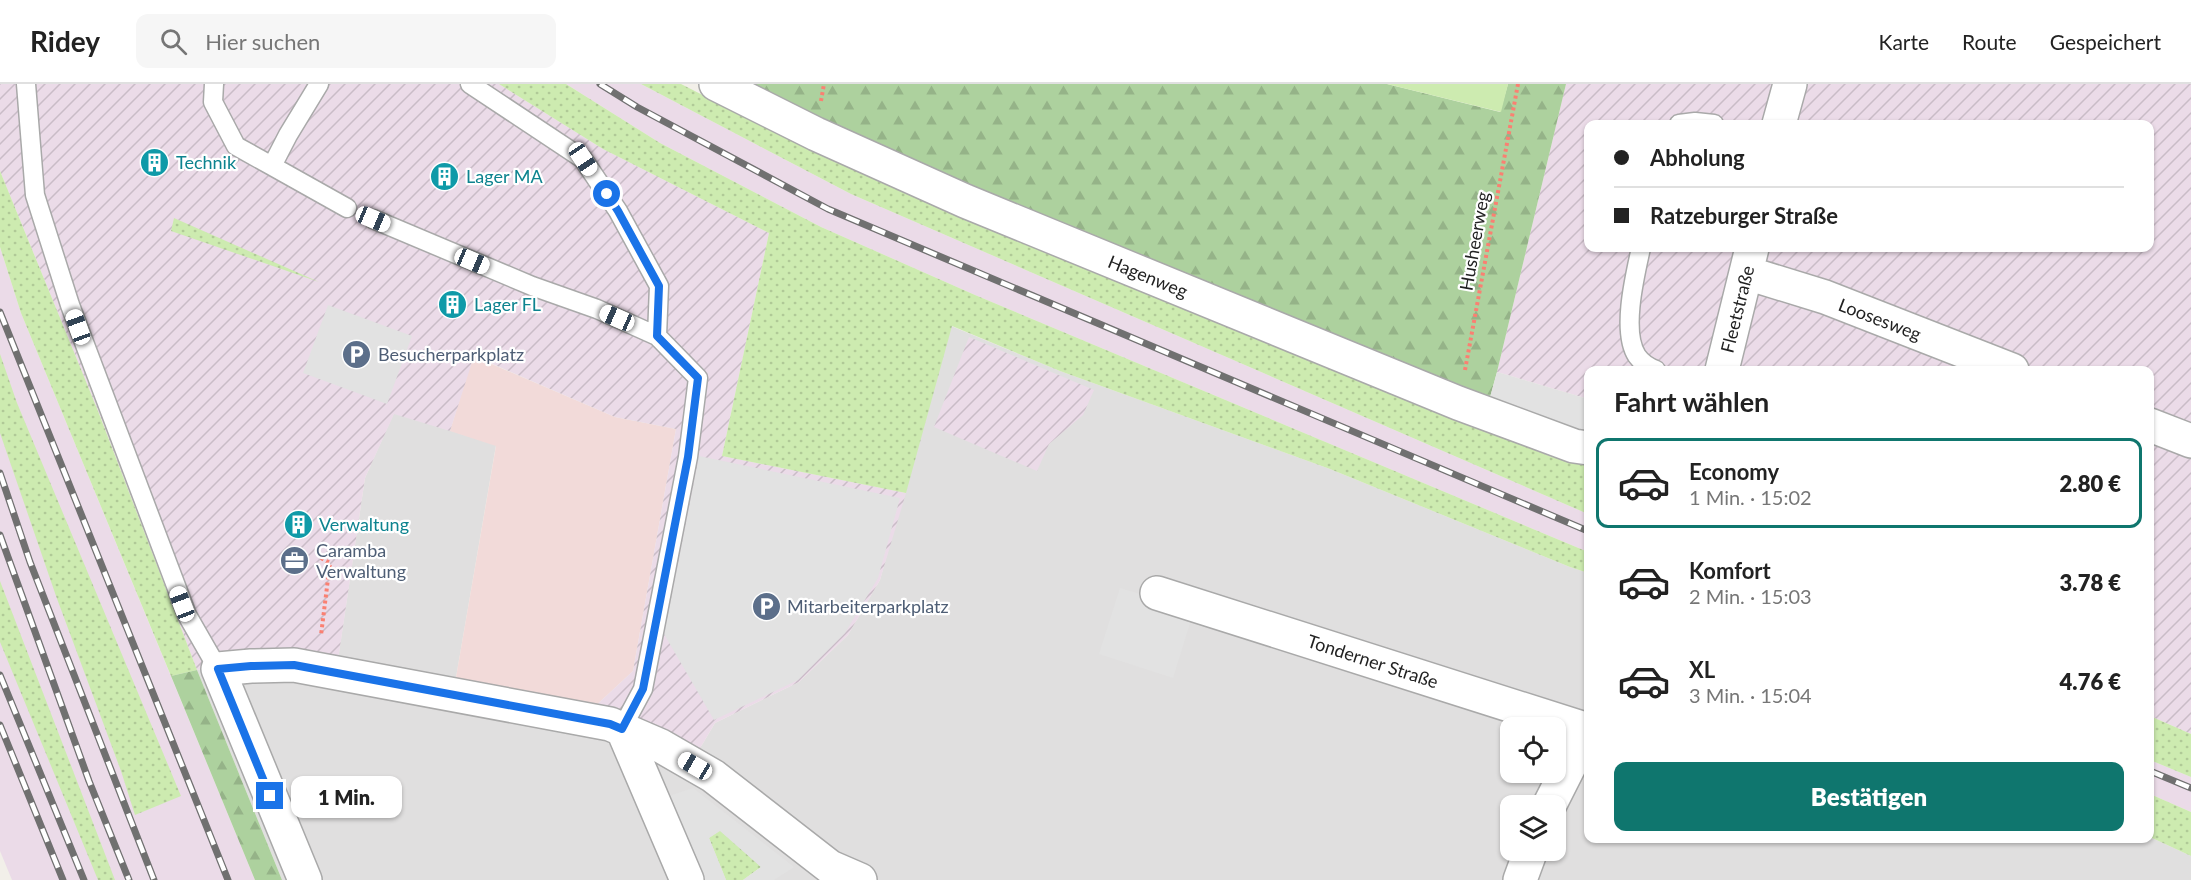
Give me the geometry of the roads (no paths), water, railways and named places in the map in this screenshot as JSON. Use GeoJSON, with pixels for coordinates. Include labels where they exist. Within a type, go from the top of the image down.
{"type":"FeatureCollection","features":[{"type":"Feature","properties":{"kind":"street","name":"Hagenweg"},"geometry":{"type":"LineString","coordinates":[[716,84],[816,134],[965,201],[1458,404],[1574,446],[1584,447]]}},
{"type":"Feature","properties":{"kind":"street"},"geometry":{"type":"LineString","coordinates":[[1780,120],[1790,84]]}},
{"type":"Feature","properties":{"kind":"street","name":"Fleetstraße"},"geometry":{"type":"LineString","coordinates":[[1723,366],[1749,260]]}},
{"type":"Feature","properties":{"kind":"street","name":"Loosesweg"},"geometry":{"type":"LineString","coordinates":[[1749,260],[1825,297],[2002,366]]}},
{"type":"Feature","properties":{"kind":"street"},"geometry":{"type":"LineString","coordinates":[[2154,426],[2191,441]]}},
{"type":"Feature","properties":{"kind":"street","name":"Tonderner Straße"},"geometry":{"type":"LineString","coordinates":[[1157,593],[1584,728]]}},
{"type":"Feature","properties":{"kind":"street"},"geometry":{"type":"LineString","coordinates":[[305,880],[218,669],[294,665],[610,724],[661,746],[713,776],[821,874],[860,880]]}},
{"type":"Feature","properties":{"kind":"street"},"geometry":{"type":"LineString","coordinates":[[622,729],[687,880]]}},
{"type":"Feature","properties":{"kind":"street"},"geometry":{"type":"LineString","coordinates":[[1555,795],[1584,737]]}},
{"type":"Feature","properties":{"kind":"street"},"geometry":{"type":"LineString","coordinates":[[1520,880],[1526,861]]}},
{"type":"Feature","properties":{"kind":"lane"},"geometry":{"type":"LineString","coordinates":[[26,84],[35,195],[70,305],[187,615],[218,669]]}},
{"type":"Feature","properties":{"kind":"lane"},"geometry":{"type":"LineString","coordinates":[[214,84],[213,102],[236,146],[347,208]]}},
{"type":"Feature","properties":{"kind":"lane"},"geometry":{"type":"LineString","coordinates":[[272,166],[319,84]]}},
{"type":"Feature","properties":{"kind":"lane"},"geometry":{"type":"LineString","coordinates":[[470,84],[583,159],[618,211],[659,286],[657,336]]}},
{"type":"Feature","properties":{"kind":"lane"},"geometry":{"type":"LineString","coordinates":[[373,219],[532,286],[597,309],[657,336],[698,378],[688,457],[643,689],[622,729]]}},
{"type":"Feature","properties":{"kind":"lane"},"geometry":{"type":"LineString","coordinates":[[1640,252],[1629,320],[1632,345],[1636,355],[1648,366]]}},
{"type":"Feature","properties":{"kind":"railway"},"geometry":{"type":"LineString","coordinates":[[600,84],[637,107],[828,209],[1584,529]]}},
{"type":"Feature","properties":{"kind":"railway"},"geometry":{"type":"LineString","coordinates":[[0,312],[228,880]]}},
{"type":"Feature","properties":{"kind":"railway"},"geometry":{"type":"LineString","coordinates":[[0,473],[30,562],[154,880]]}},
{"type":"Feature","properties":{"kind":"railway"},"geometry":{"type":"LineString","coordinates":[[0,535],[89,781],[129,880]]}},
{"type":"Feature","properties":{"kind":"railway"},"geometry":{"type":"LineString","coordinates":[[0,675],[84,880]]}},
{"type":"Feature","properties":{"kind":"railway"},"geometry":{"type":"LineString","coordinates":[[0,725],[63,880]]}},
{"type":"Feature","properties":{"kind":"railway"},"geometry":{"type":"LineString","coordinates":[[2154,773],[2191,788]]}},
{"type":"Feature","properties":{"kind":"place","name":"Technik"},"geometry":{"type":"Point","coordinates":[155,162]}},
{"type":"Feature","properties":{"kind":"place","name":"Lager MA"},"geometry":{"type":"Point","coordinates":[445,176]}},
{"type":"Feature","properties":{"kind":"place","name":"Lager FL"},"geometry":{"type":"Point","coordinates":[453,304]}},
{"type":"Feature","properties":{"kind":"place","name":"Besucherparkplatz"},"geometry":{"type":"Point","coordinates":[357,354]}},
{"type":"Feature","properties":{"kind":"place","name":"Verwaltung"},"geometry":{"type":"Point","coordinates":[298,524]}},
{"type":"Feature","properties":{"kind":"place","name":"Caramba Verwaltung"},"geometry":{"type":"Point","coordinates":[295,560]}},
{"type":"Feature","properties":{"kind":"place","name":"Mitarbeiterparkplatz"},"geometry":{"type":"Point","coordinates":[766,606]}}]}
